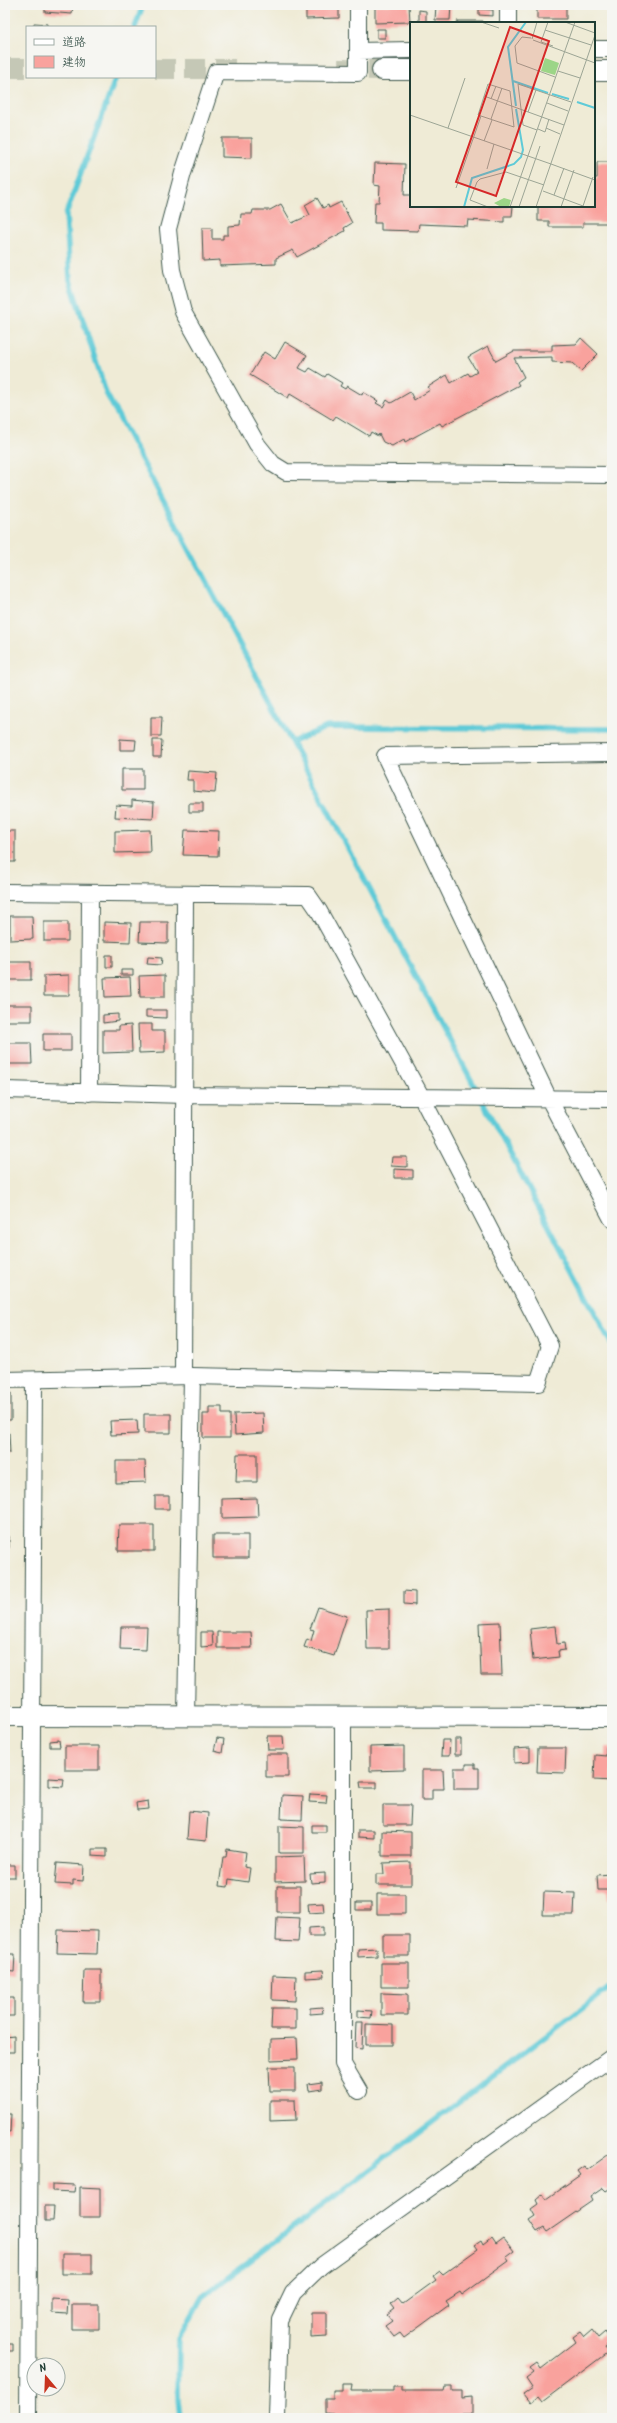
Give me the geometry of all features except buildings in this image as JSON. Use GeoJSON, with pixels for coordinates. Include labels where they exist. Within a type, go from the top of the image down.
{"type":"FeatureCollection","features":[{"type":"Feature","properties":{"kind":"street"},"geometry":{"type":"LineString","coordinates":[[358,5],[358,73],[216,72],[183,173],[168,229],[172,270],[183,312],[257,444],[273,464],[286,472],[612,475]]}},
{"type":"Feature","properties":{"kind":"street"},"geometry":{"type":"LineString","coordinates":[[508,5],[508,22]]}},
{"type":"Feature","properties":{"kind":"street"},"geometry":{"type":"LineString","coordinates":[[595,49],[612,49]]}},
{"type":"Feature","properties":{"kind":"street"},"geometry":{"type":"LineString","coordinates":[[358,51],[410,50]]}},
{"type":"Feature","properties":{"kind":"street"},"geometry":{"type":"LineString","coordinates":[[382,70],[410,70]]}},
{"type":"Feature","properties":{"kind":"street"},"geometry":{"type":"LineString","coordinates":[[595,70],[612,71]]}},
{"type":"Feature","properties":{"kind":"street"},"geometry":{"type":"LineString","coordinates":[[612,753],[385,756],[548,1097],[612,1219]]}},
{"type":"Feature","properties":{"kind":"street"},"geometry":{"type":"LineString","coordinates":[[5,892],[308,895],[319,911],[421,1096],[550,1346],[538,1383],[188,1376],[34,1381],[5,1380]]}},
{"type":"Feature","properties":{"kind":"street"},"geometry":{"type":"LineString","coordinates":[[89,1093],[90,893]]}},
{"type":"Feature","properties":{"kind":"street"},"geometry":{"type":"LineString","coordinates":[[185,894],[188,1376],[186,1716]]}},
{"type":"Feature","properties":{"kind":"street"},"geometry":{"type":"LineString","coordinates":[[5,1090],[186,1095],[548,1097],[612,1099]]}},
{"type":"Feature","properties":{"kind":"street"},"geometry":{"type":"LineString","coordinates":[[28,2418],[34,1381]]}},
{"type":"Feature","properties":{"kind":"street"},"geometry":{"type":"LineString","coordinates":[[5,1716],[612,1717]]}},
{"type":"Feature","properties":{"kind":"street"},"geometry":{"type":"LineString","coordinates":[[344,1716],[343,2064],[359,2092]]}},
{"type":"Feature","properties":{"kind":"street"},"geometry":{"type":"LineString","coordinates":[[277,2418],[280,2320],[293,2293],[321,2266],[612,2057]]}},
{"type":"Feature","properties":{"kind":"waterway"},"geometry":{"type":"LineString","coordinates":[[135,26],[143,5]]}},
{"type":"Feature","properties":{"kind":"waterway"},"geometry":{"type":"LineString","coordinates":[[116,78],[66,214],[70,280],[106,393],[612,1345]]}},
{"type":"Feature","properties":{"kind":"waterway"},"geometry":{"type":"LineString","coordinates":[[292,742],[327,727],[612,729]]}},
{"type":"Feature","properties":{"kind":"waterway"},"geometry":{"type":"LineString","coordinates":[[180,2418],[178,2399],[179,2339],[202,2297],[612,1986]]}},
{"type":"Feature","properties":{"kind":"tunnel"},"geometry":{"type":"LineString","coordinates":[[5,68],[26,68]]}},
{"type":"Feature","properties":{"kind":"tunnel"},"geometry":{"type":"LineString","coordinates":[[156,69],[236,69]]}},
{"type":"Feature","properties":{"kind":"tunnel"},"geometry":{"type":"LineString","coordinates":[[338,69],[382,70]]}}]}
